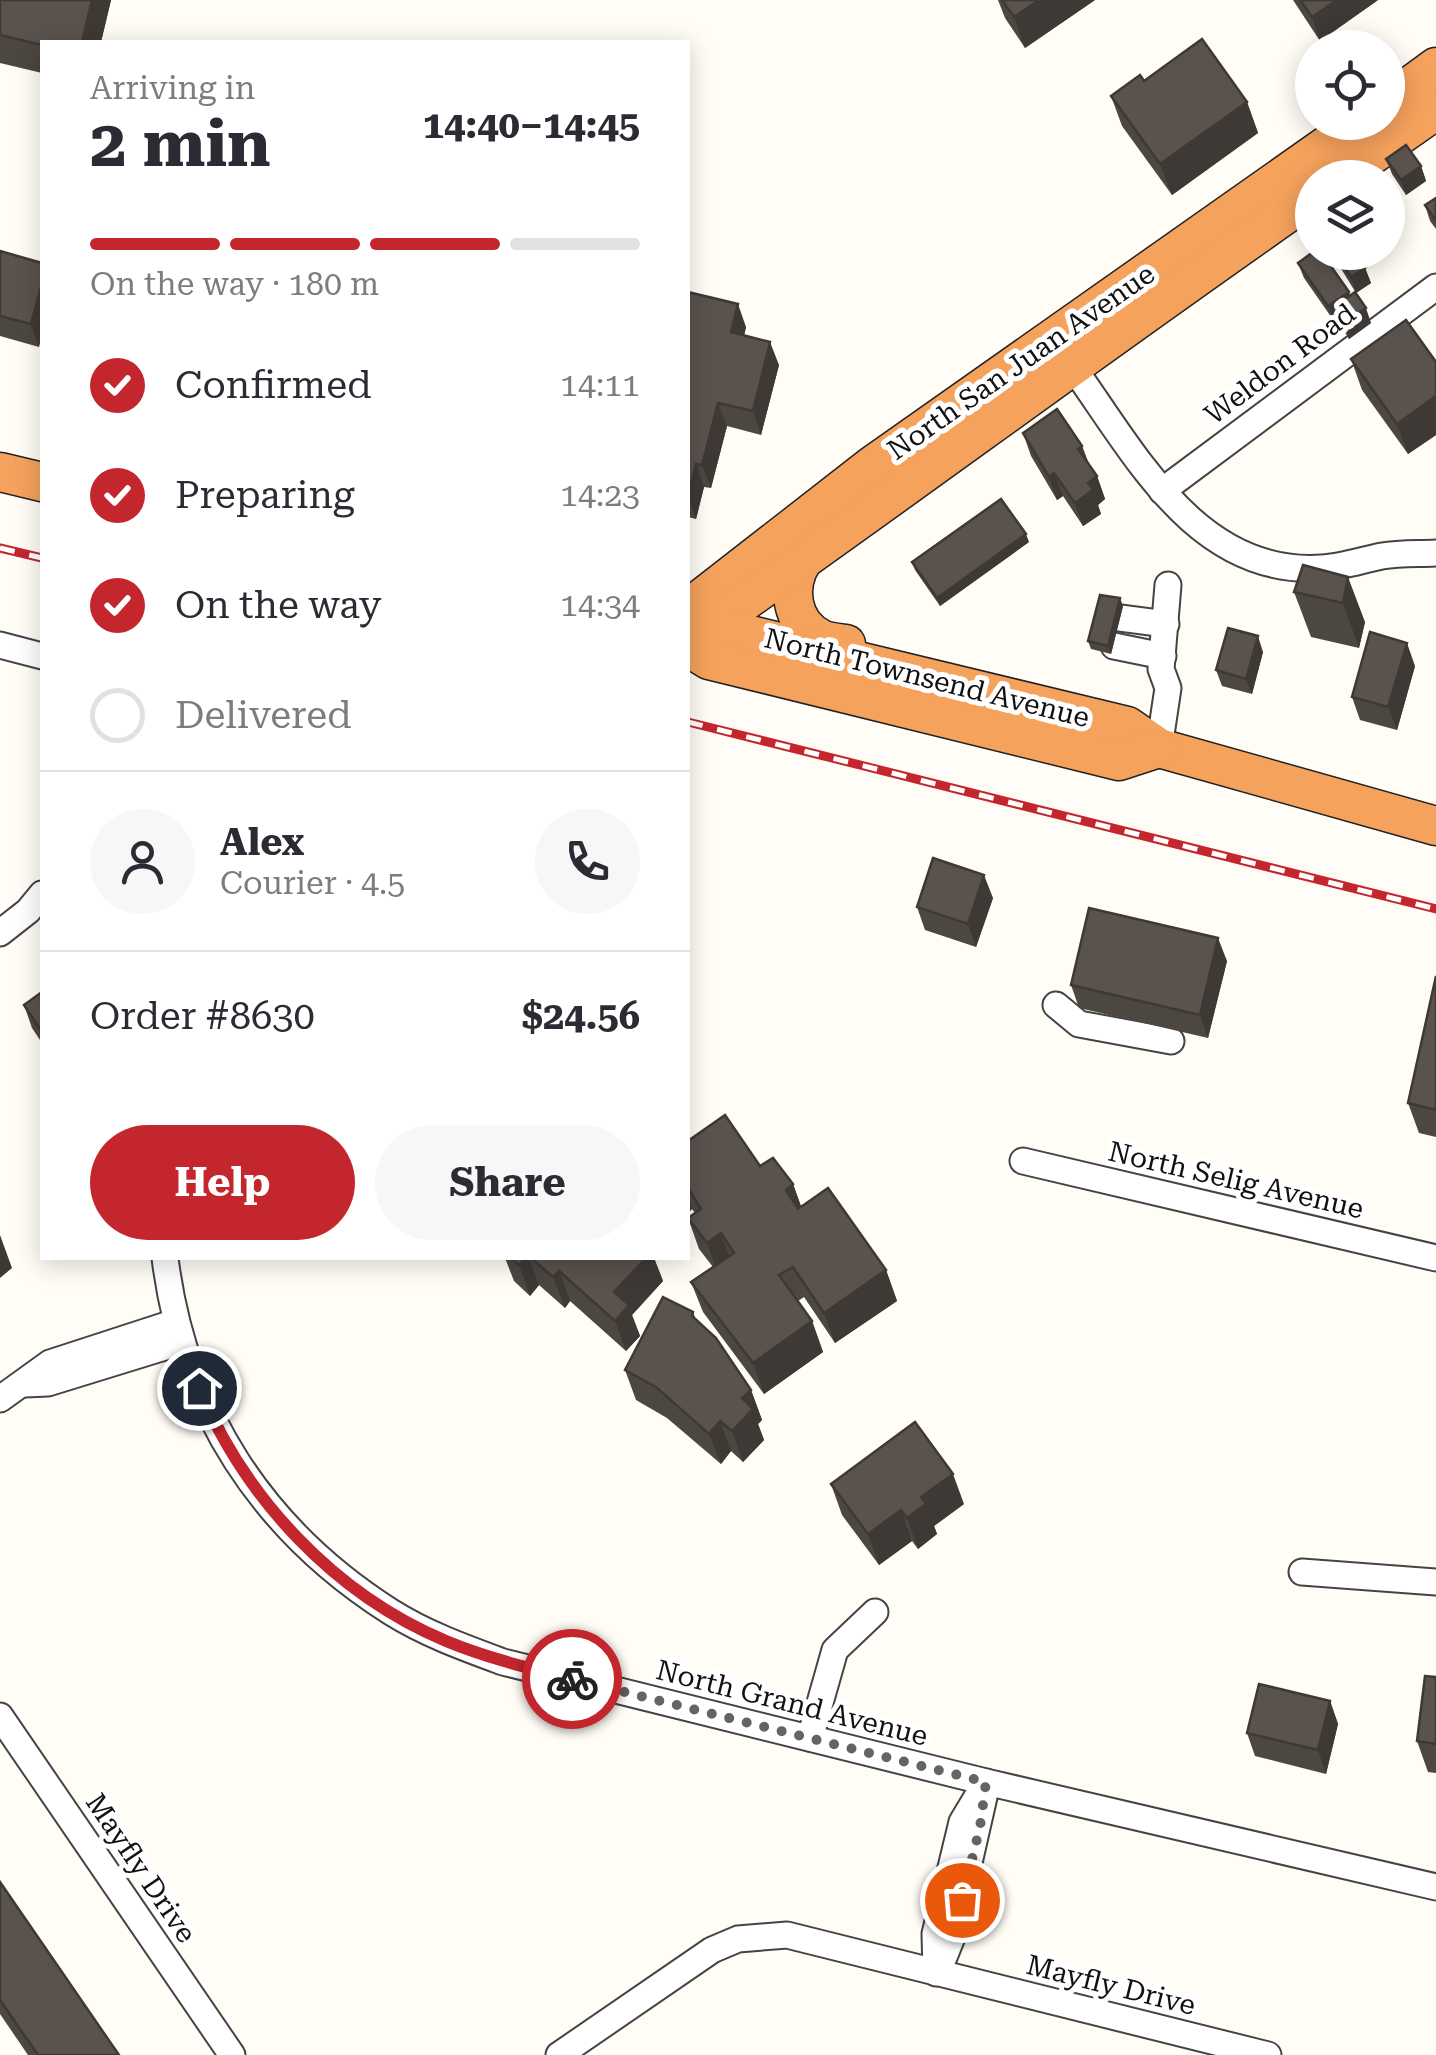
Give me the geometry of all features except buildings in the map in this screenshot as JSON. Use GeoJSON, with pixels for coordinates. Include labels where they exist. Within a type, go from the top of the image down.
{"type":"FeatureCollection","features":[{"type":"Feature","properties":{"kind":"highway"},"geometry":{"type":"LineString","coordinates":[[1405,89],[1436,66]]}},
{"type":"Feature","properties":{"kind":"highway"},"geometry":{"type":"LineString","coordinates":[[1365,160],[1436,110]]}},
{"type":"Feature","properties":{"kind":"highway","name":"North San Juan Avenue"},"geometry":{"type":"LineString","coordinates":[[690,624],[724,616],[803,560],[962,424],[1336,140]]}},
{"type":"Feature","properties":{"kind":"highway","name":"North San Juan Avenue"},"geometry":{"type":"LineString","coordinates":[[690,607],[873,465],[1072,366],[1295,208]]}},
{"type":"Feature","properties":{"kind":"highway"},"geometry":{"type":"LineString","coordinates":[[690,577],[736,554],[835,486],[873,465]]}},
{"type":"Feature","properties":{"kind":"highway"},"geometry":{"type":"LineString","coordinates":[[0,472],[40,482]]}},
{"type":"Feature","properties":{"kind":"highway"},"geometry":{"type":"LineString","coordinates":[[803,560],[794,574],[792,599],[803,622],[820,638],[958,670],[983,691]]}},
{"type":"Feature","properties":{"kind":"highway","name":"North Townsend Avenue"},"geometry":{"type":"LineString","coordinates":[[690,633],[750,635],[1127,726],[1158,748],[1436,826]]}},
{"type":"Feature","properties":{"kind":"highway","name":"North Townsend Avenue"},"geometry":{"type":"LineString","coordinates":[[690,648],[709,660],[1119,761],[1158,748]]}},
{"type":"Feature","properties":{"kind":"street","name":"Weldon Road"},"geometry":{"type":"LineString","coordinates":[[1162,491],[1436,287]]}},
{"type":"Feature","properties":{"kind":"street"},"geometry":{"type":"LineString","coordinates":[[1072,366],[1162,491],[1206,533],[1271,565],[1322,568],[1388,555],[1436,553]]}},
{"type":"Feature","properties":{"kind":"street"},"geometry":{"type":"LineString","coordinates":[[1158,748],[1168,688],[1161,669],[1168,586]]}},
{"type":"Feature","properties":{"kind":"street"},"geometry":{"type":"LineString","coordinates":[[1120,618],[1166,624]]}},
{"type":"Feature","properties":{"kind":"street"},"geometry":{"type":"LineString","coordinates":[[0,645],[40,655]]}},
{"type":"Feature","properties":{"kind":"street"},"geometry":{"type":"LineString","coordinates":[[1114,646],[1164,656]]}},
{"type":"Feature","properties":{"kind":"street"},"geometry":{"type":"LineString","coordinates":[[0,933],[40,896]]}},
{"type":"Feature","properties":{"kind":"street"},"geometry":{"type":"LineString","coordinates":[[1056,1004],[1079,1024],[1171,1041]]}},
{"type":"Feature","properties":{"kind":"street","name":"North Selig Avenue"},"geometry":{"type":"LineString","coordinates":[[1023,1161],[1436,1258]]}},
{"type":"Feature","properties":{"kind":"street","name":"North Grand Avenue"},"geometry":{"type":"LineString","coordinates":[[165,1260],[178,1332],[210,1414],[259,1496],[298,1540],[393,1613],[444,1640],[503,1662],[1436,1888]]}},
{"type":"Feature","properties":{"kind":"street"},"geometry":{"type":"LineString","coordinates":[[0,1399],[24,1384],[48,1383],[178,1332]]}},
{"type":"Feature","properties":{"kind":"street"},"geometry":{"type":"LineString","coordinates":[[1302,1572],[1436,1582]]}},
{"type":"Feature","properties":{"kind":"street"},"geometry":{"type":"LineString","coordinates":[[810,1738],[834,1650],[875,1612]]}},
{"type":"Feature","properties":{"kind":"street","name":"Mayfly Drive"},"geometry":{"type":"LineString","coordinates":[[0,1716],[232,2055]]}},
{"type":"Feature","properties":{"kind":"street"},"geometry":{"type":"LineString","coordinates":[[936,1973],[935,1934],[962,1822],[986,1782]]}},
{"type":"Feature","properties":{"kind":"street","name":"Mayfly Drive"},"geometry":{"type":"LineString","coordinates":[[559,2055],[712,1950],[738,1939],[787,1935],[1268,2055]]}},
{"type":"Feature","properties":{"kind":"railway"},"geometry":{"type":"LineString","coordinates":[[0,548],[40,558]]}},
{"type":"Feature","properties":{"kind":"railway"},"geometry":{"type":"LineString","coordinates":[[690,722],[1436,909]]}},
{"type":"Feature","properties":{"kind":"way so far"},"geometry":{"type":"LineString","coordinates":[[572,1679],[986,1782],[980,1827],[962,1900]]}},
{"type":"Feature","properties":{"kind":"route"},"geometry":{"type":"LineString","coordinates":[[199,1388],[232,1455],[259,1496],[298,1540],[346,1580],[393,1613],[444,1640],[503,1662],[572,1679]]}}]}
